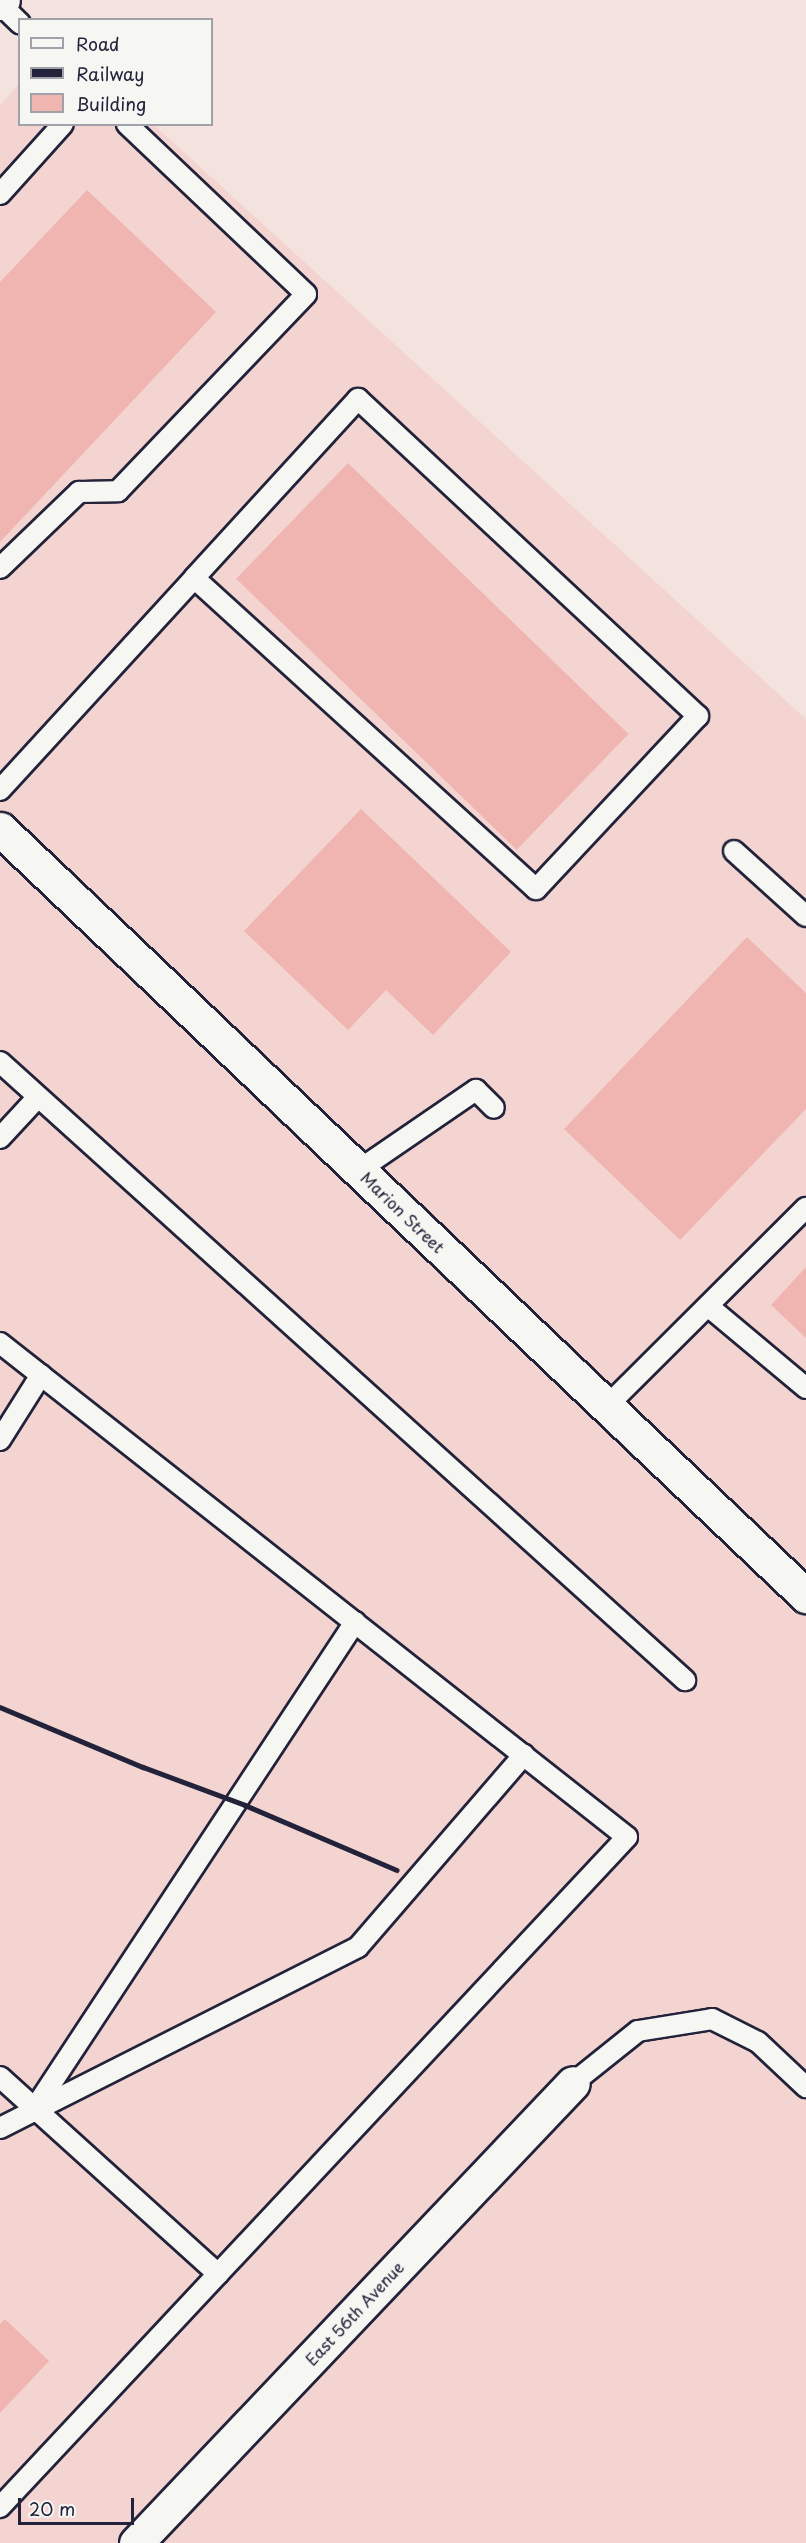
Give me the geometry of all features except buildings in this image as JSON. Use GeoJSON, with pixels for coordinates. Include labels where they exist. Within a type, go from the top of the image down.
{"type":"FeatureCollection","features":[{"type":"Feature","properties":{"kind":"street"},"geometry":{"type":"LineString","coordinates":[[0,4],[3,0]]}},
{"type":"Feature","properties":{"kind":"street","name":"Marion Street"},"geometry":{"type":"LineString","coordinates":[[0,829],[806,1596]]}},
{"type":"Feature","properties":{"kind":"street","name":"East 56th Avenue"},"geometry":{"type":"LineString","coordinates":[[136,2543],[573,2083]]}},
{"type":"Feature","properties":{"kind":"lane"},"geometry":{"type":"LineString","coordinates":[[0,4],[18,21]]}},
{"type":"Feature","properties":{"kind":"lane"},"geometry":{"type":"LineString","coordinates":[[0,194],[61,126]]}},
{"type":"Feature","properties":{"kind":"lane"},"geometry":{"type":"LineString","coordinates":[[0,568],[79,492],[118,491],[306,294],[129,126]]}},
{"type":"Feature","properties":{"kind":"lane"},"geometry":{"type":"LineString","coordinates":[[0,790],[194,578],[358,399],[698,716],[536,889],[194,578]]}},
{"type":"Feature","properties":{"kind":"lane"},"geometry":{"type":"LineString","coordinates":[[734,851],[806,916]]}},
{"type":"Feature","properties":{"kind":"lane"},"geometry":{"type":"LineString","coordinates":[[0,1062],[685,1680]]}},
{"type":"Feature","properties":{"kind":"lane"},"geometry":{"type":"LineString","coordinates":[[359,1170],[476,1090],[494,1108]]}},
{"type":"Feature","properties":{"kind":"lane"},"geometry":{"type":"LineString","coordinates":[[0,1138],[38,1097]]}},
{"type":"Feature","properties":{"kind":"lane"},"geometry":{"type":"LineString","coordinates":[[607,1406],[806,1208]]}},
{"type":"Feature","properties":{"kind":"lane"},"geometry":{"type":"LineString","coordinates":[[708,1306],[806,1388]]}},
{"type":"Feature","properties":{"kind":"lane"},"geometry":{"type":"LineString","coordinates":[[0,1343],[627,1837],[0,2507]]}},
{"type":"Feature","properties":{"kind":"lane"},"geometry":{"type":"LineString","coordinates":[[0,1440],[41,1375]]}},
{"type":"Feature","properties":{"kind":"lane"},"geometry":{"type":"LineString","coordinates":[[34,2110],[355,1622]]}},
{"type":"Feature","properties":{"kind":"lane"},"geometry":{"type":"LineString","coordinates":[[0,2128],[358,1947],[524,1755]]}},
{"type":"Feature","properties":{"kind":"lane"},"geometry":{"type":"LineString","coordinates":[[573,2083],[638,2031],[712,2019],[758,2042],[806,2088]]}},
{"type":"Feature","properties":{"kind":"lane"},"geometry":{"type":"LineString","coordinates":[[0,2077],[218,2274]]}},
{"type":"Feature","properties":{"kind":"shaded area"},"geometry":{"type":"Polygon","coordinates":[[[18,85],[18,126],[155,126],[806,719],[806,2543],[0,2543],[0,105],[18,85]]]}},
{"type":"Feature","properties":{"kind":"railway"},"geometry":{"type":"LineString","coordinates":[[0,1707],[143,1767],[245,1805],[397,1870]]}}]}
